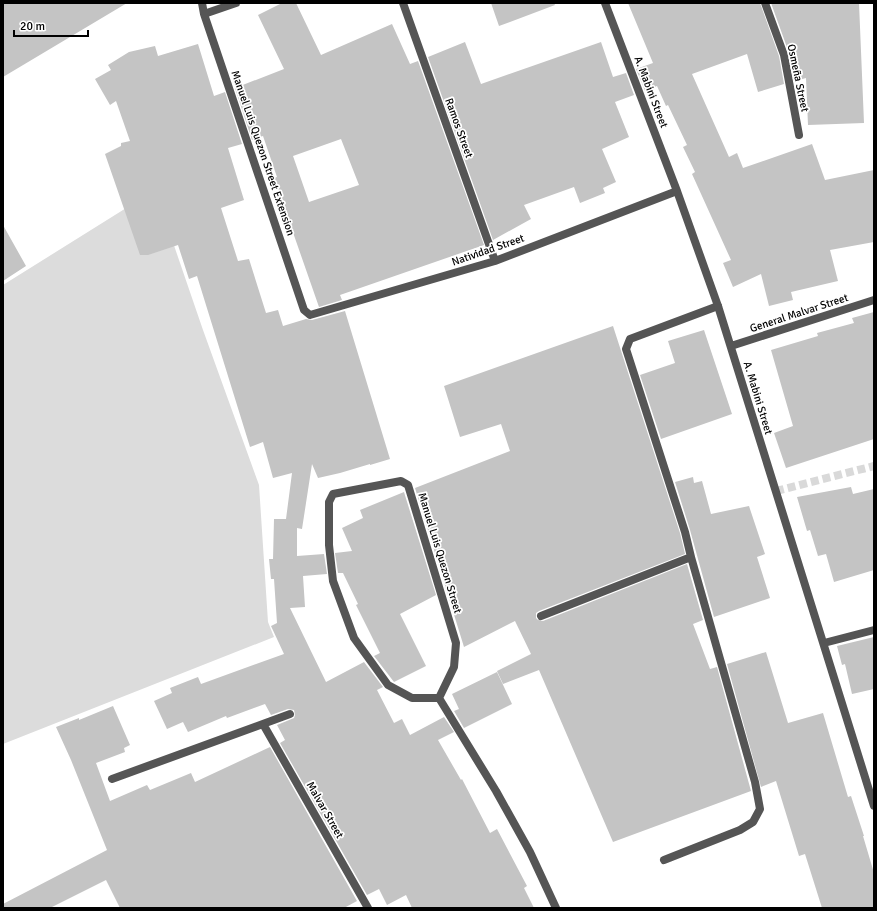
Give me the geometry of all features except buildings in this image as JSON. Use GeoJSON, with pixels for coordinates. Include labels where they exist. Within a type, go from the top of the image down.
{"type":"FeatureCollection","features":[{"type":"Feature","properties":{"kind":"street","name":"Manuel Luis Quezon Street Extension"},"geometry":{"type":"LineString","coordinates":[[202,3],[204,14],[304,310]]}},
{"type":"Feature","properties":{"kind":"street"},"geometry":{"type":"LineString","coordinates":[[204,14],[236,3]]}},
{"type":"Feature","properties":{"kind":"street","name":"Ramos Street"},"geometry":{"type":"LineString","coordinates":[[403,3],[495,261]]}},
{"type":"Feature","properties":{"kind":"street","name":"A. Mabini Street"},"geometry":{"type":"LineString","coordinates":[[605,3],[677,191],[718,306],[874,806]]}},
{"type":"Feature","properties":{"kind":"street","name":"Osmeña Street"},"geometry":{"type":"LineString","coordinates":[[766,3],[784,55],[799,135]]}},
{"type":"Feature","properties":{"kind":"street","name":"Natividad Street"},"geometry":{"type":"LineString","coordinates":[[304,310],[310,315],[495,261],[677,191]]}},
{"type":"Feature","properties":{"kind":"street","name":"General Malvar Street"},"geometry":{"type":"LineString","coordinates":[[730,346],[874,300]]}},
{"type":"Feature","properties":{"kind":"street"},"geometry":{"type":"LineString","coordinates":[[664,860],[740,830],[753,822],[760,809],[755,782],[685,532],[626,349],[630,339],[718,306]]}},
{"type":"Feature","properties":{"kind":"street","name":"Manuel Luis Quezon Street"},"geometry":{"type":"LineString","coordinates":[[401,481],[408,485],[456,643],[454,667],[439,698],[412,698],[388,685],[354,638],[333,582],[329,544],[329,502],[333,494],[401,481]]}},
{"type":"Feature","properties":{"kind":"street"},"geometry":{"type":"LineString","coordinates":[[541,616],[692,557]]}},
{"type":"Feature","properties":{"kind":"street"},"geometry":{"type":"LineString","coordinates":[[824,643],[874,630]]}},
{"type":"Feature","properties":{"kind":"street"},"geometry":{"type":"LineString","coordinates":[[439,698],[496,791],[530,852],[556,908]]}},
{"type":"Feature","properties":{"kind":"street"},"geometry":{"type":"LineString","coordinates":[[112,779],[290,714]]}},
{"type":"Feature","properties":{"kind":"street","name":"Malvar Street"},"geometry":{"type":"LineString","coordinates":[[263,724],[368,908]]}},
{"type":"Feature","properties":{"kind":"shaded area"},"geometry":{"type":"Polygon","coordinates":[[[155,190],[203,330],[259,485],[268,622],[274,637],[3,744],[3,285],[155,190]]]}},
{"type":"Feature","properties":{"kind":"tunnel"},"geometry":{"type":"LineString","coordinates":[[776,491],[874,466]]}}]}
